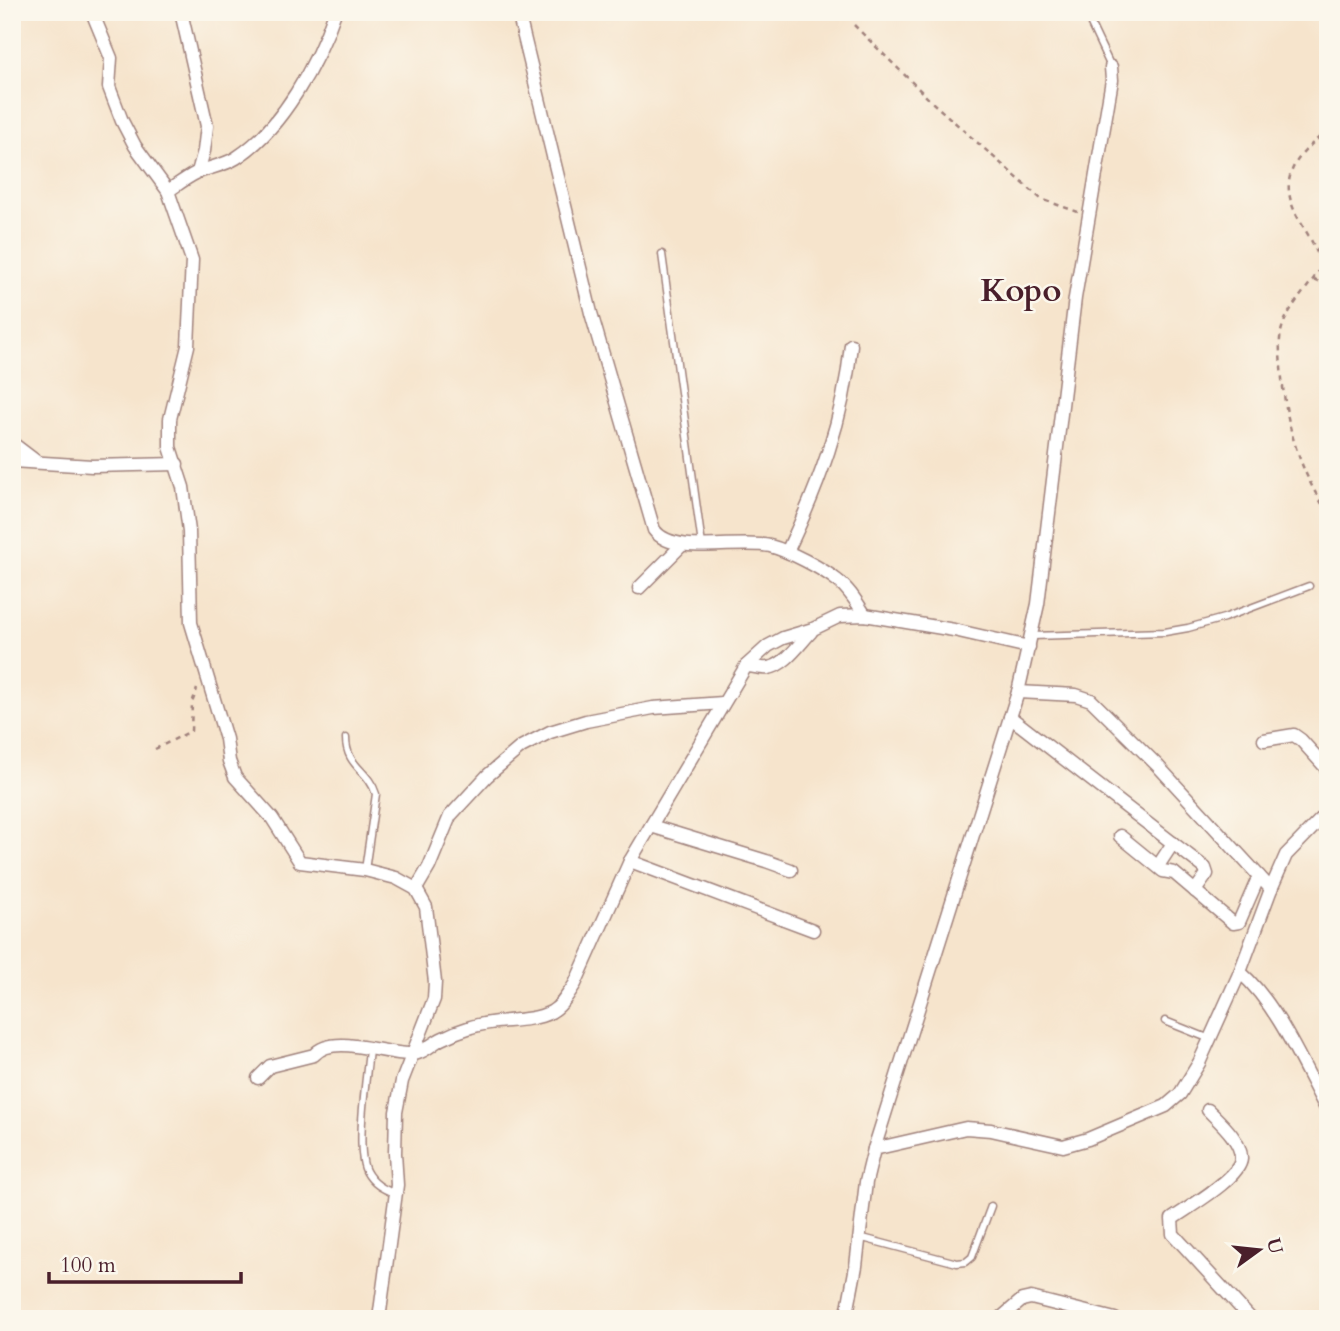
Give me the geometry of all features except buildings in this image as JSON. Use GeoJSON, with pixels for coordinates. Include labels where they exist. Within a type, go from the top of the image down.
{"type":"FeatureCollection","features":[{"type":"Feature","properties":{"kind":"street"},"geometry":{"type":"LineString","coordinates":[[92,12],[111,58],[109,87],[122,121],[135,146],[168,191],[191,254],[193,268],[188,346],[170,419],[170,447],[183,487],[189,531],[191,623],[226,739],[233,772],[272,818],[300,862],[365,870],[396,878],[416,890],[426,906],[435,982],[431,1012],[402,1081],[396,1112],[396,1194],[380,1319]]}},
{"type":"Feature","properties":{"kind":"street"},"geometry":{"type":"LineString","coordinates":[[181,12],[206,126],[204,151],[198,172]]}},
{"type":"Feature","properties":{"kind":"street"},"geometry":{"type":"LineString","coordinates":[[168,191],[198,172],[224,165],[257,141],[296,94],[309,73],[335,12]]}},
{"type":"Feature","properties":{"kind":"street"},"geometry":{"type":"LineString","coordinates":[[518,12],[591,313],[650,519],[660,537],[682,545],[753,544],[787,552],[837,580],[865,615]]}},
{"type":"Feature","properties":{"kind":"street"},"geometry":{"type":"LineString","coordinates":[[846,1319],[866,1182],[874,1149],[1018,692],[1031,642],[1087,215],[1112,77],[1111,67]]}},
{"type":"Feature","properties":{"kind":"street"},"geometry":{"type":"LineString","coordinates":[[787,552],[811,501],[831,445],[843,401],[851,345]]}},
{"type":"Feature","properties":{"kind":"street"},"geometry":{"type":"LineString","coordinates":[[12,443],[40,464]]}},
{"type":"Feature","properties":{"kind":"street"},"geometry":{"type":"LineString","coordinates":[[12,461],[114,467],[177,464]]}},
{"type":"Feature","properties":{"kind":"street"},"geometry":{"type":"LineString","coordinates":[[639,588],[682,545]]}},
{"type":"Feature","properties":{"kind":"street"},"geometry":{"type":"LineString","coordinates":[[258,1078],[270,1066],[314,1055],[318,1049],[339,1045],[414,1055],[469,1027],[491,1021],[536,1017],[554,1010],[575,984],[630,861],[723,703],[746,666],[776,641],[813,629],[840,616],[865,615],[1031,642]]}},
{"type":"Feature","properties":{"kind":"street"},"geometry":{"type":"LineString","coordinates":[[746,666],[763,669],[777,665],[813,629]]}},
{"type":"Feature","properties":{"kind":"street"},"geometry":{"type":"LineString","coordinates":[[1018,692],[1076,695],[1091,700],[1157,765],[1271,889]]}},
{"type":"Feature","properties":{"kind":"street"},"geometry":{"type":"LineString","coordinates":[[416,890],[450,817],[487,776],[521,747],[550,732],[586,721],[653,708],[723,703]]}},
{"type":"Feature","properties":{"kind":"street"},"geometry":{"type":"LineString","coordinates":[[1010,717],[1208,872],[1195,891]]}},
{"type":"Feature","properties":{"kind":"street"},"geometry":{"type":"LineString","coordinates":[[1264,740],[1294,735],[1328,771]]}},
{"type":"Feature","properties":{"kind":"street"},"geometry":{"type":"LineString","coordinates":[[874,1149],[966,1128],[991,1130],[1063,1146],[1076,1144],[1166,1107],[1175,1100],[1196,1069],[1240,972],[1271,889],[1291,849],[1328,811]]}},
{"type":"Feature","properties":{"kind":"street"},"geometry":{"type":"LineString","coordinates":[[650,826],[791,870]]}},
{"type":"Feature","properties":{"kind":"street"},"geometry":{"type":"LineString","coordinates":[[1120,836],[1165,872],[1173,872],[1236,924],[1259,876]]}},
{"type":"Feature","properties":{"kind":"street"},"geometry":{"type":"LineString","coordinates":[[1158,866],[1173,843]]}},
{"type":"Feature","properties":{"kind":"street"},"geometry":{"type":"LineString","coordinates":[[630,861],[813,930]]}},
{"type":"Feature","properties":{"kind":"street"},"geometry":{"type":"LineString","coordinates":[[1240,972],[1260,992],[1273,1011],[1328,1112]]}},
{"type":"Feature","properties":{"kind":"street"},"geometry":{"type":"LineString","coordinates":[[1208,1110],[1227,1130],[1238,1148],[1241,1163],[1234,1174],[1172,1219],[1171,1229],[1251,1319]]}},
{"type":"Feature","properties":{"kind":"street"},"geometry":{"type":"LineString","coordinates":[[1000,1319],[1022,1300],[1031,1298],[1115,1319]]}},
{"type":"Feature","properties":{"kind":"lane"},"geometry":{"type":"LineString","coordinates":[[1085,12],[1111,67]]}},
{"type":"Feature","properties":{"kind":"lane"},"geometry":{"type":"LineString","coordinates":[[662,254],[702,545]]}},
{"type":"Feature","properties":{"kind":"lane"},"geometry":{"type":"LineString","coordinates":[[1031,642],[1188,628],[1224,618],[1309,586]]}},
{"type":"Feature","properties":{"kind":"lane"},"geometry":{"type":"LineString","coordinates":[[345,738],[349,759],[367,777],[376,794],[365,870]]}},
{"type":"Feature","properties":{"kind":"lane"},"geometry":{"type":"LineString","coordinates":[[1165,1021],[1210,1039]]}},
{"type":"Feature","properties":{"kind":"lane"},"geometry":{"type":"LineString","coordinates":[[369,1049],[362,1139],[365,1170],[380,1188],[396,1194]]}},
{"type":"Feature","properties":{"kind":"lane"},"geometry":{"type":"LineString","coordinates":[[859,1237],[957,1263],[966,1262],[972,1257],[991,1206]]}},
{"type":"Feature","properties":{"kind":"path"},"geometry":{"type":"LineString","coordinates":[[854,25],[934,104],[1041,198],[1087,215]]}},
{"type":"Feature","properties":{"kind":"path"},"geometry":{"type":"LineString","coordinates":[[1328,130],[1308,146],[1295,162],[1287,190],[1297,216],[1318,249],[1321,267],[1283,324],[1280,336],[1287,417],[1308,482],[1328,513]]}},
{"type":"Feature","properties":{"kind":"path"},"geometry":{"type":"LineString","coordinates":[[1314,280],[1328,286]]}},
{"type":"Feature","properties":{"kind":"path"},"geometry":{"type":"LineString","coordinates":[[155,749],[191,731],[193,694],[200,687],[204,672]]}},
{"type":"Feature","properties":{"kind":"district","name":"Kopo"},"geometry":{"type":"Point","coordinates":[1021,289]}}]}
